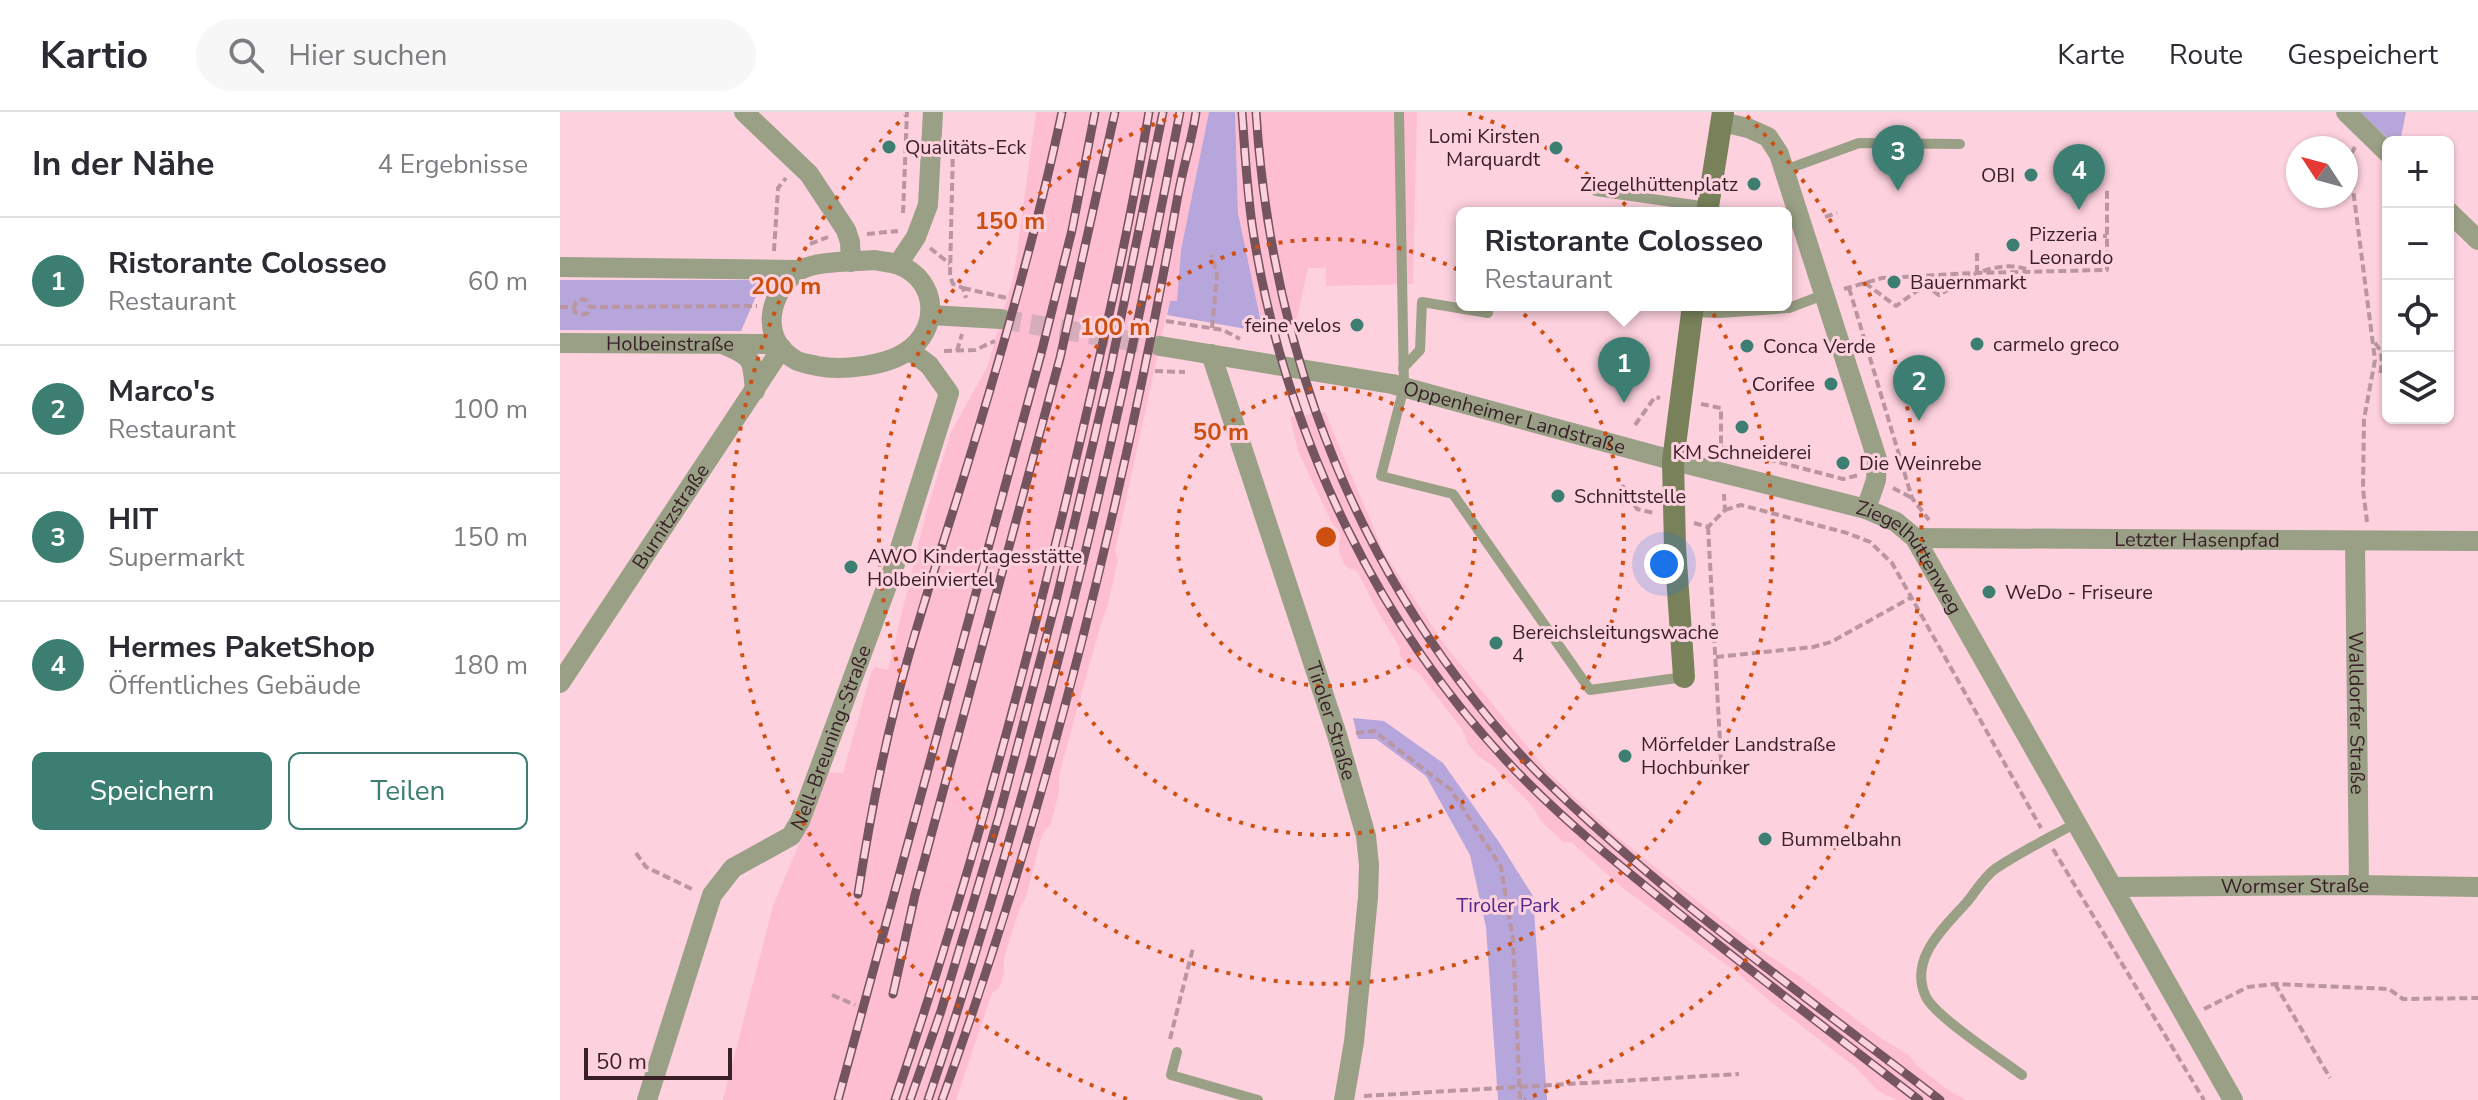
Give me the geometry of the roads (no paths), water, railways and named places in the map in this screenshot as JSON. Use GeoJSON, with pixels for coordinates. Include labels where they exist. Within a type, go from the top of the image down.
{"type":"FeatureCollection","features":[{"type":"Feature","properties":{"kind":"main road"},"geometry":{"type":"LineString","coordinates":[[1708,207],[1723,117]]}},
{"type":"Feature","properties":{"kind":"main road"},"geometry":{"type":"LineString","coordinates":[[1684,677],[1673,461],[1692,311]]}},
{"type":"Feature","properties":{"kind":"street"},"geometry":{"type":"LineString","coordinates":[[744,112],[809,174],[846,230],[851,262]]}},
{"type":"Feature","properties":{"kind":"street"},"geometry":{"type":"LineString","coordinates":[[898,264],[916,237],[928,205],[933,112]]}},
{"type":"Feature","properties":{"kind":"street"},"geometry":{"type":"LineString","coordinates":[[2346,112],[2382,147]]}},
{"type":"Feature","properties":{"kind":"street","name":"Ziegelhüttenweg"},"geometry":{"type":"LineString","coordinates":[[1723,117],[1768,137],[1785,170],[1876,470],[1866,509],[1896,522],[1915,538],[2233,1100]]}},
{"type":"Feature","properties":{"kind":"street"},"geometry":{"type":"LineString","coordinates":[[2454,217],[2478,240]]}},
{"type":"Feature","properties":{"kind":"street"},"geometry":{"type":"LineString","coordinates":[[875,260],[898,264],[926,287],[932,305],[927,328],[909,350],[893,359],[862,366],[821,367],[794,360],[780,346],[770,325],[773,306],[781,288],[799,270],[825,264],[875,260]]}},
{"type":"Feature","properties":{"kind":"street"},"geometry":{"type":"LineString","coordinates":[[560,267],[774,261],[799,270]]}},
{"type":"Feature","properties":{"kind":"street"},"geometry":{"type":"LineString","coordinates":[[930,315],[1001,319]]}},
{"type":"Feature","properties":{"kind":"street","name":"Holbeinstraße"},"geometry":{"type":"LineString","coordinates":[[560,343],[780,346]]}},
{"type":"Feature","properties":{"kind":"street"},"geometry":{"type":"LineString","coordinates":[[722,343],[745,354],[753,364],[755,391]]}},
{"type":"Feature","properties":{"kind":"street","name":"Burnitzstraße"},"geometry":{"type":"LineString","coordinates":[[560,683],[755,391],[780,346]]}},
{"type":"Feature","properties":{"kind":"street","name":"Oppenheimer Landstraße"},"geometry":{"type":"LineString","coordinates":[[1160,346],[1404,378],[1673,461],[1866,509]]}},
{"type":"Feature","properties":{"kind":"street","name":"Nell-Breuning-Straße"},"geometry":{"type":"LineString","coordinates":[[647,1100],[712,895],[733,868],[791,836],[800,821],[896,561],[949,393],[929,365],[909,350]]}},
{"type":"Feature","properties":{"kind":"street","name":"Tiroler Straße"},"geometry":{"type":"LineString","coordinates":[[1211,354],[1337,735],[1366,836],[1369,865],[1354,1042],[1345,1098]]}},
{"type":"Feature","properties":{"kind":"street","name":"Letzter Hasenpfad"},"geometry":{"type":"LineString","coordinates":[[1915,538],[2478,541]]}},
{"type":"Feature","properties":{"kind":"street","name":"Walldorfer Straße"},"geometry":{"type":"LineString","coordinates":[[2359,885],[2362,541]]}},
{"type":"Feature","properties":{"kind":"street","name":"Wormser Straße"},"geometry":{"type":"LineString","coordinates":[[2113,887],[2478,887]]}},
{"type":"Feature","properties":{"kind":"lane"},"geometry":{"type":"LineString","coordinates":[[1399,112],[1404,378],[1381,476],[1453,494],[1590,690],[1684,677]]}},
{"type":"Feature","properties":{"kind":"lane"},"geometry":{"type":"LineString","coordinates":[[1785,170],[1859,143],[1960,144]]}},
{"type":"Feature","properties":{"kind":"lane"},"geometry":{"type":"LineString","coordinates":[[1596,191],[1690,207]]}},
{"type":"Feature","properties":{"kind":"lane"},"geometry":{"type":"LineString","coordinates":[[1792,307],[1823,295]]}},
{"type":"Feature","properties":{"kind":"lane"},"geometry":{"type":"LineString","coordinates":[[1404,378],[1420,350],[1422,302],[1456,308]]}},
{"type":"Feature","properties":{"kind":"lane"},"geometry":{"type":"LineString","coordinates":[[1476,311],[1488,313]]}},
{"type":"Feature","properties":{"kind":"lane"},"geometry":{"type":"LineString","coordinates":[[1706,311],[1748,311]]}},
{"type":"Feature","properties":{"kind":"lane"},"geometry":{"type":"LineString","coordinates":[[2022,1075],[1935,1010],[1923,989],[1922,965],[1936,938],[1993,871],[2076,823]]}},
{"type":"Feature","properties":{"kind":"lane"},"geometry":{"type":"LineString","coordinates":[[1177,1052],[1171,1075],[1258,1100]]}},
{"type":"Feature","properties":{"kind":"tunnel"},"geometry":{"type":"LineString","coordinates":[[1001,319],[1160,346]]}},
{"type":"Feature","properties":{"kind":"railway"},"geometry":{"type":"LineString","coordinates":[[858,894],[870,822],[903,674],[1004,341],[1062,112]]}},
{"type":"Feature","properties":{"kind":"railway"},"geometry":{"type":"LineString","coordinates":[[838,1100],[1041,354],[1072,230],[1095,112]]}},
{"type":"Feature","properties":{"kind":"railway"},"geometry":{"type":"LineString","coordinates":[[893,994],[915,895],[1060,358],[1115,112]]}},
{"type":"Feature","properties":{"kind":"railway"},"geometry":{"type":"LineString","coordinates":[[895,1100],[968,871],[1031,640],[1102,345],[1149,112]]}},
{"type":"Feature","properties":{"kind":"railway"},"geometry":{"type":"LineString","coordinates":[[910,1100],[941,1011],[999,816],[1057,597],[1110,371],[1163,112]]}},
{"type":"Feature","properties":{"kind":"railway"},"geometry":{"type":"LineString","coordinates":[[928,1100],[1004,857],[1071,610],[1129,362],[1180,112]]}},
{"type":"Feature","properties":{"kind":"railway"},"geometry":{"type":"LineString","coordinates":[[942,1100],[1016,878],[1079,652],[1133,424],[1196,112]]}},
{"type":"Feature","properties":{"kind":"railway"},"geometry":{"type":"LineString","coordinates":[[1242,112],[1253,231],[1268,308],[1289,383],[1315,457],[1348,529],[1385,598],[1428,664],[1476,726],[1529,784],[1581,832],[1702,932],[1919,1100]]}},
{"type":"Feature","properties":{"kind":"railway"},"geometry":{"type":"LineString","coordinates":[[1256,112],[1263,188],[1276,264],[1293,338],[1315,410],[1343,481],[1376,550],[1414,616],[1497,728],[1528,763],[1586,818],[1684,903],[1940,1100]]}},
{"type":"Feature","properties":{"kind":"place","name":"Qualitäts-Eck"},"geometry":{"type":"Point","coordinates":[889,147]}},
{"type":"Feature","properties":{"kind":"place","name":"Lomi Kirsten Marquardt"},"geometry":{"type":"Point","coordinates":[1556,148]}},
{"type":"Feature","properties":{"kind":"place","name":"OBI"},"geometry":{"type":"Point","coordinates":[2031,175]}},
{"type":"Feature","properties":{"kind":"place","name":"Ziegelhüttenplatz"},"geometry":{"type":"Point","coordinates":[1754,184]}},
{"type":"Feature","properties":{"kind":"place","name":"HIT"},"geometry":{"type":"Point","coordinates":[1898,191]}},
{"type":"Feature","properties":{"kind":"place","name":"Hermes PaketShop"},"geometry":{"type":"Point","coordinates":[2079,210]}},
{"type":"Feature","properties":{"kind":"place","name":"Pizzeria Leonardo"},"geometry":{"type":"Point","coordinates":[2013,245]}},
{"type":"Feature","properties":{"kind":"place","name":"Bauernmarkt"},"geometry":{"type":"Point","coordinates":[1894,282]}},
{"type":"Feature","properties":{"kind":"place","name":"feine velos"},"geometry":{"type":"Point","coordinates":[1357,325]}},
{"type":"Feature","properties":{"kind":"place","name":"carmelo greco"},"geometry":{"type":"Point","coordinates":[1977,344]}},
{"type":"Feature","properties":{"kind":"place","name":"Conca Verde"},"geometry":{"type":"Point","coordinates":[1747,346]}},
{"type":"Feature","properties":{"kind":"place","name":"Corifee"},"geometry":{"type":"Point","coordinates":[1831,384]}},
{"type":"Feature","properties":{"kind":"place","name":"Ristorante Colosseo"},"geometry":{"type":"Point","coordinates":[1624,403]}},
{"type":"Feature","properties":{"kind":"place","name":"Marco's"},"geometry":{"type":"Point","coordinates":[1919,421]}},
{"type":"Feature","properties":{"kind":"place","name":"KM Schneiderei"},"geometry":{"type":"Point","coordinates":[1742,427]}},
{"type":"Feature","properties":{"kind":"place","name":"Die Weinrebe"},"geometry":{"type":"Point","coordinates":[1843,463]}},
{"type":"Feature","properties":{"kind":"place","name":"Schnittstelle"},"geometry":{"type":"Point","coordinates":[1558,496]}},
{"type":"Feature","properties":{"kind":"place","name":"AWO Kindertagesstätte Holbeinviertel"},"geometry":{"type":"Point","coordinates":[851,567]}},
{"type":"Feature","properties":{"kind":"place","name":"WeDo - Friseure"},"geometry":{"type":"Point","coordinates":[1989,592]}},
{"type":"Feature","properties":{"kind":"place","name":"Bereichsleitungswache 4"},"geometry":{"type":"Point","coordinates":[1496,643]}},
{"type":"Feature","properties":{"kind":"place","name":"Mörfelder Landstraße Hochbunker"},"geometry":{"type":"Point","coordinates":[1625,756]}},
{"type":"Feature","properties":{"kind":"place","name":"Bummelbahn"},"geometry":{"type":"Point","coordinates":[1765,839]}},
{"type":"Feature","properties":{"kind":"park label","name":"Tiroler Park"},"geometry":{"type":"Point","coordinates":[1508,905]}}]}
